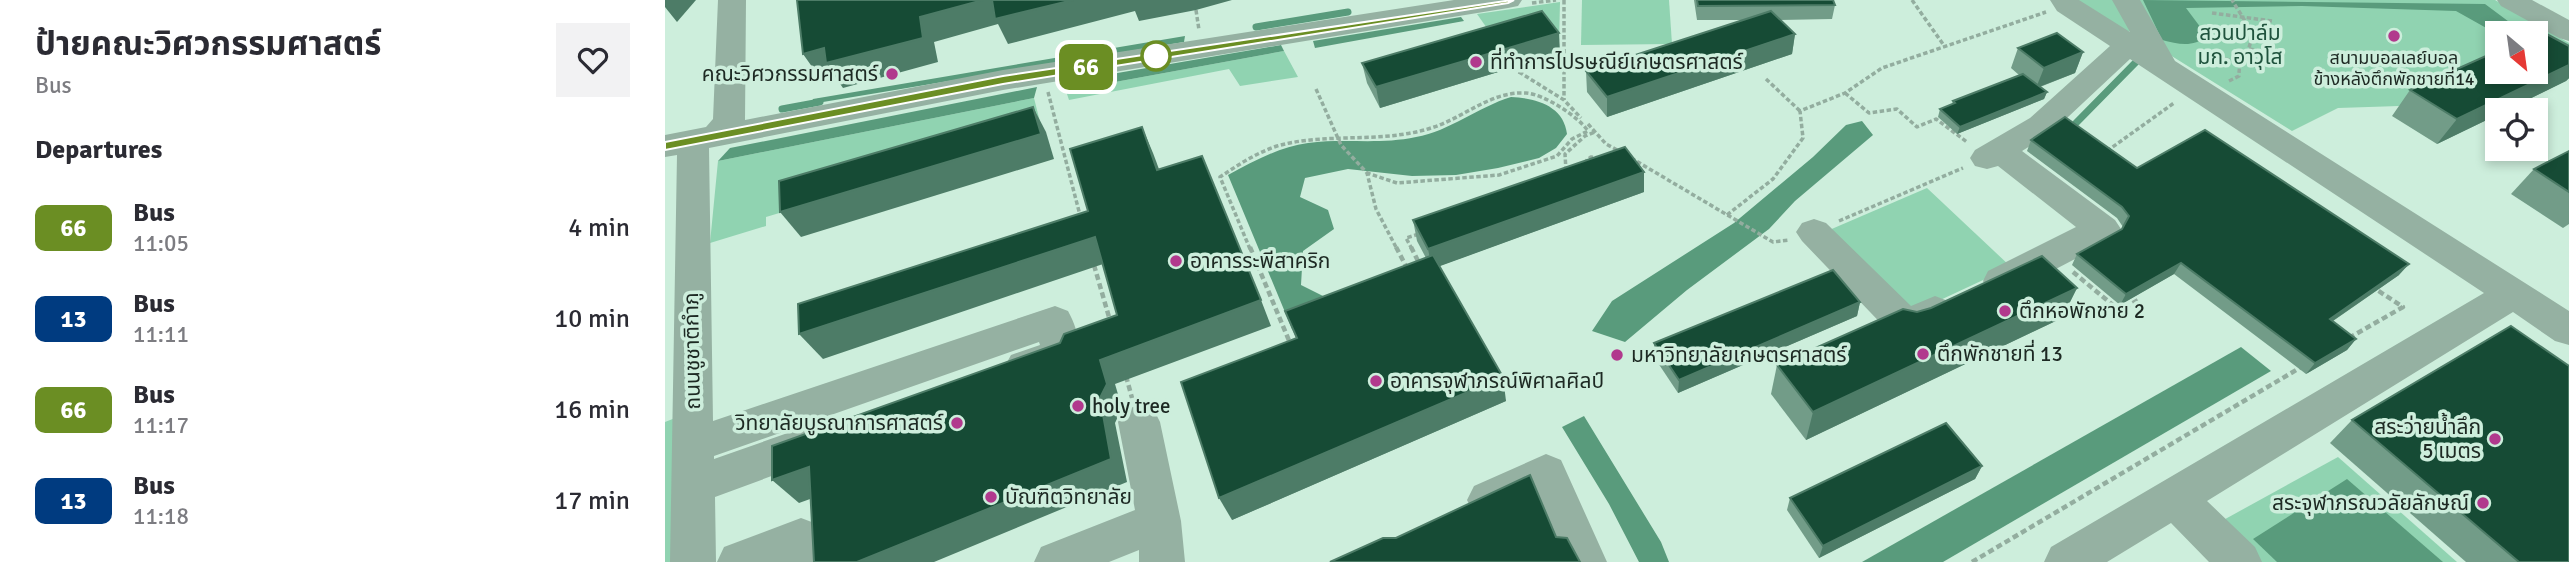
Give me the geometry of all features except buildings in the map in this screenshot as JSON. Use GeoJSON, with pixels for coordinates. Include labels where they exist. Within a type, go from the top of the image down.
{"type":"FeatureCollection","features":[{"type":"Feature","properties":{"kind":"lane","name":"ถนนชูชาติกำภู"},"geometry":{"type":"LineString","coordinates":[[692,562],[691,141],[729,121],[732,0]]}},
{"type":"Feature","properties":{"kind":"lane"},"geometry":{"type":"LineString","coordinates":[[2126,0],[2164,67],[2191,97],[2569,330]]}},
{"type":"Feature","properties":{"kind":"lane"},"geometry":{"type":"LineString","coordinates":[[2511,0],[2569,32]]}},
{"type":"Feature","properties":{"kind":"lane"},"geometry":{"type":"LineString","coordinates":[[691,141],[1003,80],[1519,2]]}},
{"type":"Feature","properties":{"kind":"lane"},"geometry":{"type":"LineString","coordinates":[[2066,3],[2164,67]]}},
{"type":"Feature","properties":{"kind":"lane"},"geometry":{"type":"LineString","coordinates":[[1987,149],[2041,125],[2129,44]]}},
{"type":"Feature","properties":{"kind":"lane"},"geometry":{"type":"LineString","coordinates":[[1814,232],[1906,325],[2053,256],[2103,229],[1987,149]]}},
{"type":"Feature","properties":{"kind":"lane"},"geometry":{"type":"LineString","coordinates":[[2067,562],[2513,294]]}},
{"type":"Feature","properties":{"kind":"lane"},"geometry":{"type":"LineString","coordinates":[[692,486],[1061,354],[1055,321],[693,446]]}},
{"type":"Feature","properties":{"kind":"lane"},"geometry":{"type":"LineString","coordinates":[[1056,562],[1161,542],[1139,422]]}},
{"type":"Feature","properties":{"kind":"lane"},"geometry":{"type":"LineString","coordinates":[[1458,515],[1546,473],[1584,562]]}},
{"type":"Feature","properties":{"kind":"lane"},"geometry":{"type":"LineString","coordinates":[[2174,496],[2239,562]]}},
{"type":"Feature","properties":{"kind":"lane"},"geometry":{"type":"LineString","coordinates":[[740,562],[801,538],[802,562]]}},
{"type":"Feature","properties":{"kind":"path"},"geometry":{"type":"LineString","coordinates":[[1519,2],[1556,0]]}},
{"type":"Feature","properties":{"kind":"path"},"geometry":{"type":"LineString","coordinates":[[1564,0],[1564,100]]}},
{"type":"Feature","properties":{"kind":"path"},"geometry":{"type":"LineString","coordinates":[[1912,0],[1945,47]]}},
{"type":"Feature","properties":{"kind":"path"},"geometry":{"type":"LineString","coordinates":[[2100,156],[2191,97],[2239,76],[2238,62],[2249,49],[2250,32],[2232,0]]}},
{"type":"Feature","properties":{"kind":"path"},"geometry":{"type":"LineString","coordinates":[[1800,111],[1845,93],[1882,68],[2066,3]]}},
{"type":"Feature","properties":{"kind":"path"},"geometry":{"type":"LineString","coordinates":[[2212,13],[2272,21]]}},
{"type":"Feature","properties":{"kind":"path"},"geometry":{"type":"LineString","coordinates":[[2226,32],[2277,35]]}},
{"type":"Feature","properties":{"kind":"path"},"geometry":{"type":"LineString","coordinates":[[2249,49],[2273,53]]}},
{"type":"Feature","properties":{"kind":"path"},"geometry":{"type":"LineString","coordinates":[[1519,72],[1564,55]]}},
{"type":"Feature","properties":{"kind":"path"},"geometry":{"type":"LineString","coordinates":[[2225,59],[2238,62]]}},
{"type":"Feature","properties":{"kind":"path"},"geometry":{"type":"LineString","coordinates":[[1514,67],[1564,100],[1606,144],[1773,242],[1787,241],[1814,232],[1987,149]]}},
{"type":"Feature","properties":{"kind":"path"},"geometry":{"type":"LineString","coordinates":[[1730,216],[1773,180],[1803,138],[1800,111],[1766,79]]}},
{"type":"Feature","properties":{"kind":"path"},"geometry":{"type":"LineString","coordinates":[[1047,87],[1084,230]]}},
{"type":"Feature","properties":{"kind":"path"},"geometry":{"type":"LineString","coordinates":[[1316,89],[1345,152],[1361,163],[1367,173],[1375,209],[1411,276]]}},
{"type":"Feature","properties":{"kind":"path"},"geometry":{"type":"LineString","coordinates":[[1292,348],[1220,177],[1257,154],[1279,145],[1338,137],[1360,139],[1414,134],[1438,126],[1482,102],[1510,93],[1531,93],[1550,100],[1571,118],[1580,119],[1588,131],[1572,139],[1557,156],[1499,175],[1397,183],[1367,173]]}},
{"type":"Feature","properties":{"kind":"path"},"geometry":{"type":"LineString","coordinates":[[1845,93],[1870,113],[1897,109],[1917,127],[1936,119],[1965,143],[1987,149]]}},
{"type":"Feature","properties":{"kind":"path"},"geometry":{"type":"LineString","coordinates":[[1567,180],[1565,154],[1585,136],[1595,132]]}},
{"type":"Feature","properties":{"kind":"path"},"geometry":{"type":"LineString","coordinates":[[2098,142],[2118,157]]}},
{"type":"Feature","properties":{"kind":"path"},"geometry":{"type":"LineString","coordinates":[[1620,162],[1630,158]]}},
{"type":"Feature","properties":{"kind":"path"},"geometry":{"type":"LineString","coordinates":[[1423,272],[1406,239],[1430,229]]}},
{"type":"Feature","properties":{"kind":"path"},"geometry":{"type":"LineString","coordinates":[[1091,256],[1113,332]]}},
{"type":"Feature","properties":{"kind":"path"},"geometry":{"type":"LineString","coordinates":[[2053,256],[2120,311],[2139,300]]}},
{"type":"Feature","properties":{"kind":"path"},"geometry":{"type":"LineString","coordinates":[[2343,342],[2403,307],[2368,283]]}},
{"type":"Feature","properties":{"kind":"path"},"geometry":{"type":"LineString","coordinates":[[2293,356],[2305,365]]}},
{"type":"Feature","properties":{"kind":"path"},"geometry":{"type":"LineString","coordinates":[[1972,562],[2314,359]]}},
{"type":"Feature","properties":{"kind":"path"},"geometry":{"type":"LineString","coordinates":[[1124,371],[1139,422]]}},
{"type":"Feature","properties":{"kind":"green space"},"geometry":{"type":"Polygon","coordinates":[[[1582,0],[1669,0],[1672,44],[1581,45],[1582,0]]]}},
{"type":"Feature","properties":{"kind":"green space"},"geometry":{"type":"Polygon","coordinates":[[[2078,0],[2120,0],[2135,31],[2123,32],[2078,0]]]}},
{"type":"Feature","properties":{"kind":"green space","name":"สวนปาล์ม มก. อาวุโส"},"geometry":{"type":"Polygon","coordinates":[[[2134,0],[2495,0],[2531,21],[2485,21],[2485,67],[2399,106],[2338,108],[2292,131],[2154,45],[2134,0]]]}},
{"type":"Feature","properties":{"kind":"green space"},"geometry":{"type":"Polygon","coordinates":[[[1560,2],[1559,44],[1496,41],[1477,14],[1560,2]]]}},
{"type":"Feature","properties":{"kind":"green space"},"geometry":{"type":"Polygon","coordinates":[[[2548,31],[2569,43],[2569,79],[2548,66],[2548,31]]]}},
{"type":"Feature","properties":{"kind":"green space"},"geometry":{"type":"Polygon","coordinates":[[[1284,51],[1298,77],[1240,86],[1229,69],[1069,100],[1066,91],[1284,51]]]}},
{"type":"Feature","properties":{"kind":"green space"},"geometry":{"type":"Polygon","coordinates":[[[1034,98],[1043,134],[766,217],[766,226],[710,243],[718,161],[1034,98]]]}},
{"type":"Feature","properties":{"kind":"green space"},"geometry":{"type":"Polygon","coordinates":[[[1927,188],[2011,267],[1906,316],[1827,231],[1927,188]]]}},
{"type":"Feature","properties":{"kind":"green space"},"geometry":{"type":"Polygon","coordinates":[[[683,415],[681,562],[665,562],[665,422],[683,415]]]}},
{"type":"Feature","properties":{"kind":"green space"},"geometry":{"type":"Polygon","coordinates":[[[2338,457],[2457,562],[2257,562],[2218,523],[2338,457]]]}},
{"type":"Feature","properties":{"kind":"shaded area"},"geometry":{"type":"Polygon","coordinates":[[[2143,0],[2485,4],[2508,21],[2485,21],[2485,27],[2456,11],[2302,6],[2186,8],[2207,36],[2191,44],[2162,40],[2143,0]]]}},
{"type":"Feature","properties":{"kind":"shaded area"},"geometry":{"type":"Polygon","coordinates":[[[1461,17],[1464,21],[1315,48],[1313,41],[1461,17]]]}},
{"type":"Feature","properties":{"kind":"shaded area"},"geometry":{"type":"Polygon","coordinates":[[[1185,36],[1184,42],[811,104],[813,99],[1185,36]]]}},
{"type":"Feature","properties":{"kind":"shaded area"},"geometry":{"type":"Polygon","coordinates":[[[1281,45],[1284,51],[1066,91],[1065,82],[1281,45]]]}},
{"type":"Feature","properties":{"kind":"shaded area"},"geometry":{"type":"Polygon","coordinates":[[[1037,87],[1034,98],[718,161],[730,148],[1037,87]]]}},
{"type":"Feature","properties":{"kind":"shaded area"},"geometry":{"type":"Polygon","coordinates":[[[1511,97],[1530,99],[1555,110],[1565,124],[1567,134],[1556,148],[1539,158],[1456,175],[1412,176],[1348,169],[1305,178],[1300,197],[1328,210],[1334,229],[1303,251],[1301,285],[1347,308],[1292,329],[1228,175],[1267,155],[1297,145],[1389,141],[1428,134],[1511,97]]]}},
{"type":"Feature","properties":{"kind":"shaded area"},"geometry":{"type":"Polygon","coordinates":[[[1862,121],[1873,135],[1795,201],[1769,229],[1687,290],[1625,342],[1592,331],[1612,301],[1734,223],[1813,157],[1846,125],[1862,121]]]}},
{"type":"Feature","properties":{"kind":"shaded area"},"geometry":{"type":"Polygon","coordinates":[[[2241,347],[2271,371],[1943,562],[1862,562],[2241,347]]]}},
{"type":"Feature","properties":{"kind":"shaded area"},"geometry":{"type":"Polygon","coordinates":[[[1584,416],[1661,542],[1669,562],[1639,562],[1609,504],[1562,427],[1584,416]]]}},
{"type":"Feature","properties":{"kind":"shaded area"},"geometry":{"type":"Polygon","coordinates":[[[2347,479],[2443,562],[2277,562],[2253,539],[2347,479]]]}},
{"type":"Feature","properties":{"kind":"waterway"},"geometry":{"type":"LineString","coordinates":[[1256,27],[1348,12]]}},
{"type":"Feature","properties":{"kind":"waterway"},"geometry":{"type":"LineString","coordinates":[[2076,123],[2137,61]]}},
{"type":"Feature","properties":{"kind":"waterway"},"geometry":{"type":"LineString","coordinates":[[782,109],[820,102]]}},
{"type":"Feature","properties":{"kind":"bus line","name":"66"},"geometry":{"type":"LineString","coordinates":[[665,146],[1003,80],[1508,0]]}},
{"type":"Feature","properties":{"kind":"place","name":"สนามบอลเลย์บอล ข้างหลังตึกพักชายที่14"},"geometry":{"type":"Point","coordinates":[2394,36]}},
{"type":"Feature","properties":{"kind":"place","name":"ที่ทำการไปรษณีย์เกษตรศาสตร์"},"geometry":{"type":"Point","coordinates":[1476,62]}},
{"type":"Feature","properties":{"kind":"place","name":"คณะวิศวกรรมศาสตร์"},"geometry":{"type":"Point","coordinates":[892,74]}},
{"type":"Feature","properties":{"kind":"place","name":"อาคารระพีสาคริก"},"geometry":{"type":"Point","coordinates":[1176,261]}},
{"type":"Feature","properties":{"kind":"place","name":"ตึกหอพักชาย 2"},"geometry":{"type":"Point","coordinates":[2005,311]}},
{"type":"Feature","properties":{"kind":"place","name":"ตึกพักชายที่ 13"},"geometry":{"type":"Point","coordinates":[1923,354]}},
{"type":"Feature","properties":{"kind":"place","name":"มหาวิทยาลัยเกษตรศาสตร์"},"geometry":{"type":"Point","coordinates":[1617,355]}},
{"type":"Feature","properties":{"kind":"place","name":"อาคารจุฬาภรณ์พิศาลศิลป์"},"geometry":{"type":"Point","coordinates":[1376,381]}},
{"type":"Feature","properties":{"kind":"place","name":"holy tree"},"geometry":{"type":"Point","coordinates":[1078,406]}},
{"type":"Feature","properties":{"kind":"place","name":"วิทยาลัยบูรณาการศาสตร์"},"geometry":{"type":"Point","coordinates":[957,423]}},
{"type":"Feature","properties":{"kind":"place","name":"สระว่ายน้ำลึก 5 เมตร"},"geometry":{"type":"Point","coordinates":[2495,439]}},
{"type":"Feature","properties":{"kind":"place","name":"บัณฑิตวิทยาลัย"},"geometry":{"type":"Point","coordinates":[991,497]}},
{"type":"Feature","properties":{"kind":"place","name":"สระจุฬาภรณวลัยลักษณ์"},"geometry":{"type":"Point","coordinates":[2483,503]}}]}
